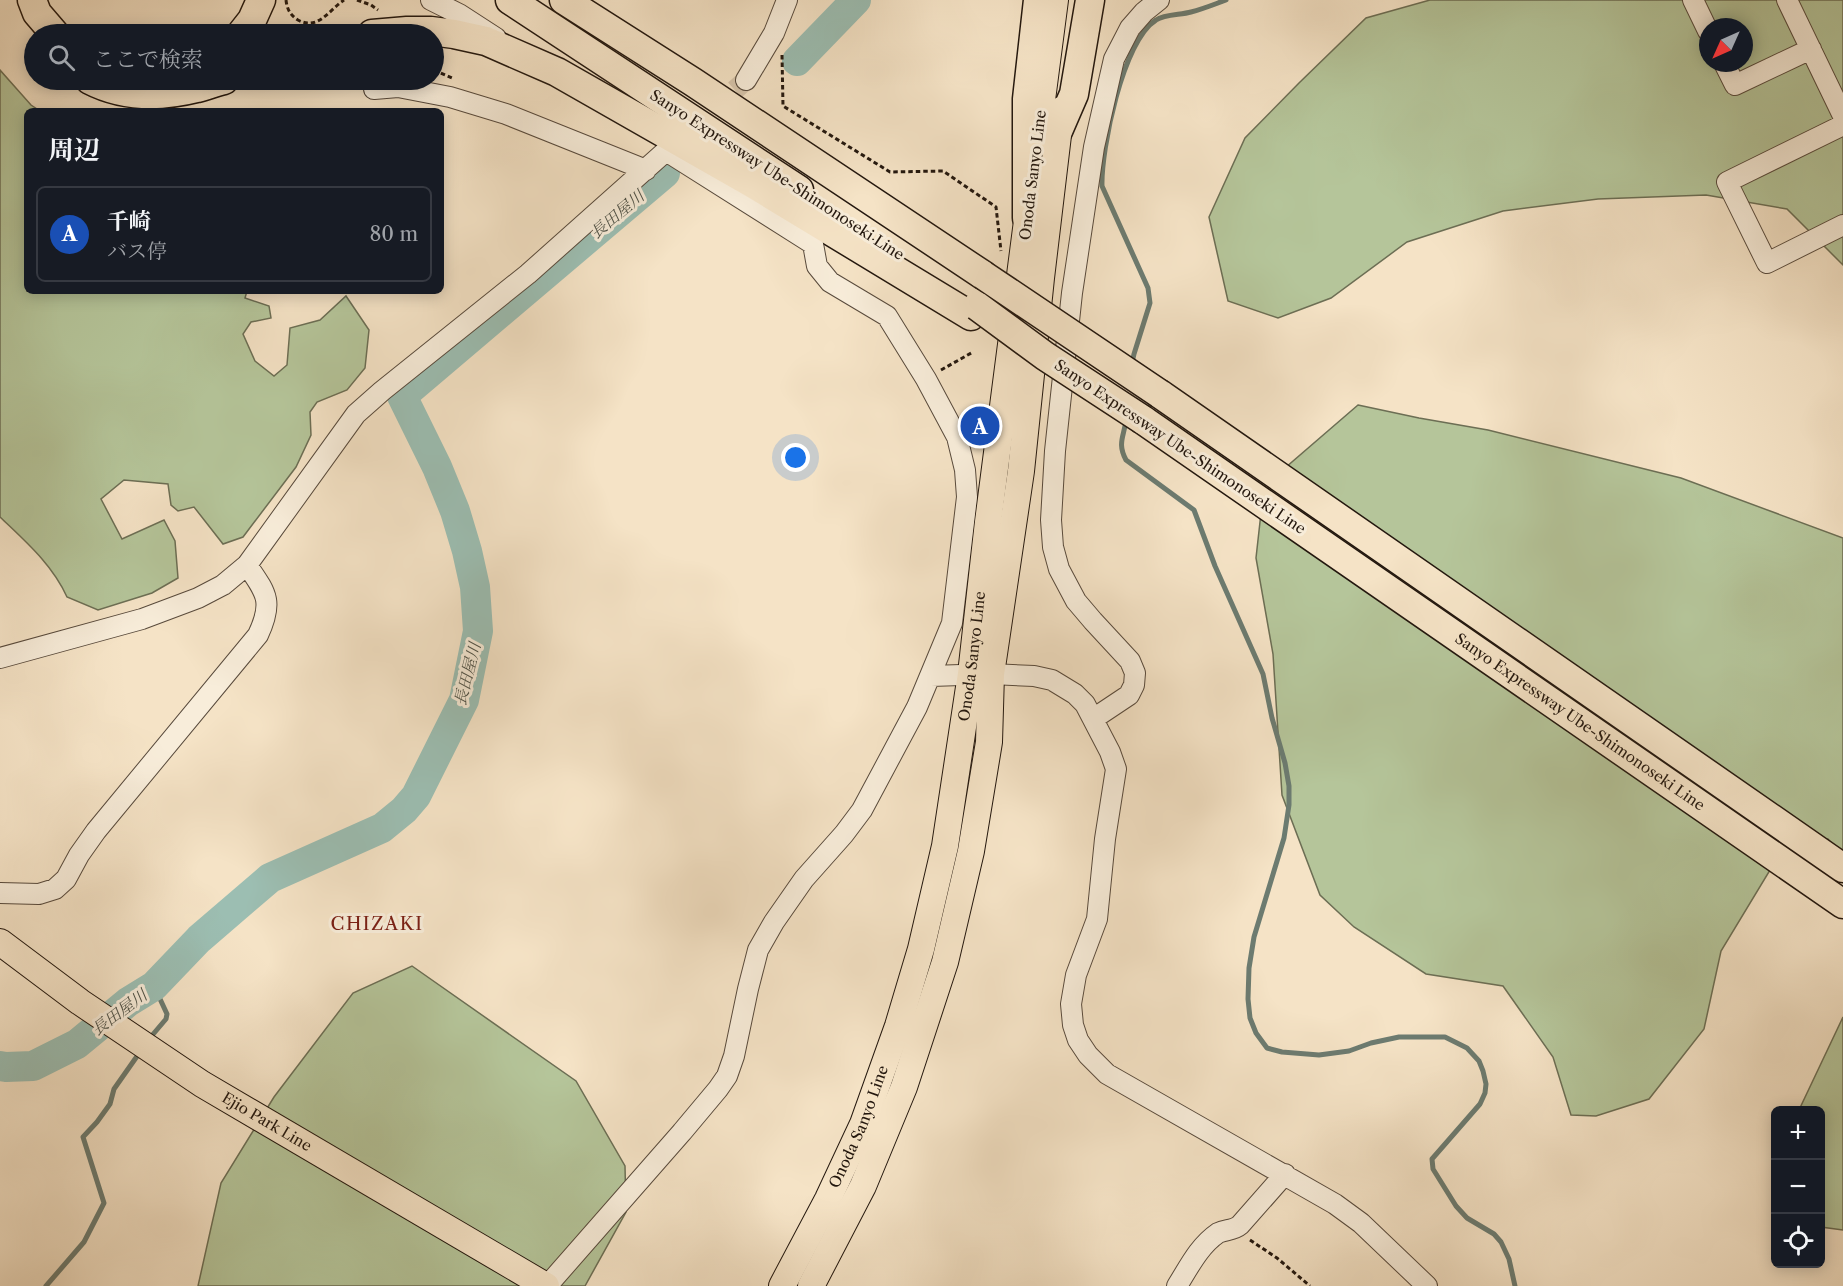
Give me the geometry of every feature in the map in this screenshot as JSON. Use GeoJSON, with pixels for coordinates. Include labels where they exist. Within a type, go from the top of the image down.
{"type":"FeatureCollection","features":[{"type":"Feature","properties":{"kind":"highway"},"geometry":{"type":"LineString","coordinates":[[18,0],[28,24]]}},
{"type":"Feature","properties":{"kind":"highway"},"geometry":{"type":"LineString","coordinates":[[33,0],[37,13],[46,24]]}},
{"type":"Feature","properties":{"kind":"highway"},"geometry":{"type":"LineString","coordinates":[[249,24],[261,0]]}},
{"type":"Feature","properties":{"kind":"highway","name":"Sanyo Expressway Ube-Shimonoseki Line"},"geometry":{"type":"LineString","coordinates":[[510,0],[974,311],[1143,420],[1843,904]]}},
{"type":"Feature","properties":{"kind":"highway","name":"Sanyo Expressway Ube-Shimonoseki Line"},"geometry":{"type":"LineString","coordinates":[[564,0],[693,82],[992,265],[1160,394],[1843,868]]}},
{"type":"Feature","properties":{"kind":"highway"},"geometry":{"type":"LineString","coordinates":[[588,0],[693,82]]}},
{"type":"Feature","properties":{"kind":"highway"},"geometry":{"type":"LineString","coordinates":[[1028,218],[1027,99],[1038,0]]}},
{"type":"Feature","properties":{"kind":"highway"},"geometry":{"type":"LineString","coordinates":[[1058,131],[1074,94],[1090,0]]}},
{"type":"Feature","properties":{"kind":"highway"},"geometry":{"type":"LineString","coordinates":[[444,33],[486,41],[557,72],[974,311]]}},
{"type":"Feature","properties":{"kind":"highway"},"geometry":{"type":"LineString","coordinates":[[117,90],[144,94],[168,94],[188,90]]}},
{"type":"Feature","properties":{"kind":"main road","name":"Onoda Sanyo Line"},"geometry":{"type":"LineString","coordinates":[[812,1286],[863,1186],[904,1087],[945,962],[971,851],[988,742],[982,674],[988,522],[1055,0]]}},
{"type":"Feature","properties":{"kind":"main road","name":"Onoda Sanyo Line"},"geometry":{"type":"LineString","coordinates":[[782,1286],[828,1199],[863,1124],[898,1026],[921,949],[945,846],[982,674],[1021,471],[1058,131],[1077,0]]}},
{"type":"Feature","properties":{"kind":"main road","name":"Ejio Park Line"},"geometry":{"type":"LineString","coordinates":[[0,942],[51,981],[202,1084],[547,1286]]}},
{"type":"Feature","properties":{"kind":"street"},"geometry":{"type":"LineString","coordinates":[[431,0],[459,14],[518,54]]}},
{"type":"Feature","properties":{"kind":"street"},"geometry":{"type":"LineString","coordinates":[[746,80],[774,33],[787,0]]}},
{"type":"Feature","properties":{"kind":"street"},"geometry":{"type":"LineString","coordinates":[[1093,719],[1129,694],[1134,685],[1135,673],[1130,661],[1076,601],[1059,569],[1053,547],[1051,520],[1055,451],[1074,282],[1094,147],[1114,59],[1130,28],[1159,0]]}},
{"type":"Feature","properties":{"kind":"street"},"geometry":{"type":"LineString","coordinates":[[1693,0],[1702,18]]}},
{"type":"Feature","properties":{"kind":"street"},"geometry":{"type":"LineString","coordinates":[[1788,0],[1843,116]]}},
{"type":"Feature","properties":{"kind":"street"},"geometry":{"type":"LineString","coordinates":[[1728,72],[1735,86],[1811,49]]}},
{"type":"Feature","properties":{"kind":"street"},"geometry":{"type":"LineString","coordinates":[[414,90],[450,97],[506,114],[646,170]]}},
{"type":"Feature","properties":{"kind":"street"},"geometry":{"type":"LineString","coordinates":[[1843,125],[1727,182],[1767,262],[1843,225]]}},
{"type":"Feature","properties":{"kind":"street"},"geometry":{"type":"LineString","coordinates":[[0,658],[142,619],[198,598],[223,585],[247,565],[356,414],[528,274],[666,151],[813,244],[818,266],[830,282],[887,316],[926,379],[957,437],[965,471],[968,497],[952,622],[917,707],[862,810],[804,879],[774,922],[758,951],[734,1056],[727,1076],[682,1132],[547,1286]]}},
{"type":"Feature","properties":{"kind":"street"},"geometry":{"type":"LineString","coordinates":[[0,893],[39,894],[56,889],[66,879],[96,831],[258,635],[264,623],[268,602],[263,589],[247,565]]}},
{"type":"Feature","properties":{"kind":"street"},"geometry":{"type":"LineString","coordinates":[[930,676],[982,674],[1034,676],[1052,680],[1075,694],[1085,704],[1110,752],[1116,769],[1105,839],[1097,919],[1076,975],[1071,1004],[1073,1025],[1078,1040],[1088,1055],[1107,1074],[1335,1204],[1361,1223],[1427,1286]]}},
{"type":"Feature","properties":{"kind":"street"},"geometry":{"type":"LineString","coordinates":[[1177,1286],[1204,1243],[1222,1231],[1234,1230],[1285,1174]]}},
{"type":"Feature","properties":{"kind":"path"},"geometry":{"type":"LineString","coordinates":[[286,0],[287,9],[294,16],[302,22],[311,24],[322,20],[344,0]]}},
{"type":"Feature","properties":{"kind":"path"},"geometry":{"type":"LineString","coordinates":[[357,0],[371,5],[376,23]]}},
{"type":"Feature","properties":{"kind":"path"},"geometry":{"type":"LineString","coordinates":[[782,51],[783,105],[890,172],[943,171],[996,207],[992,265]]}},
{"type":"Feature","properties":{"kind":"path"},"geometry":{"type":"LineString","coordinates":[[926,379],[972,352]]}},
{"type":"Feature","properties":{"kind":"path"},"geometry":{"type":"LineString","coordinates":[[1234,1230],[1277,1258],[1310,1286]]}},
{"type":"Feature","properties":{"kind":"green space"},"geometry":{"type":"Polygon","coordinates":[[[1430,0],[1843,0],[1843,265],[1787,209],[1706,195],[1598,199],[1503,211],[1407,242],[1331,298],[1278,318],[1228,301],[1209,217],[1245,138],[1366,18],[1430,0]]]}},
{"type":"Feature","properties":{"kind":"green space"},"geometry":{"type":"Polygon","coordinates":[[[0,70],[36,108],[24,108],[24,294],[246,294],[245,298],[269,306],[271,318],[251,322],[243,334],[255,361],[274,376],[287,365],[290,328],[320,320],[346,296],[369,330],[365,368],[347,390],[317,402],[310,412],[311,435],[296,467],[243,537],[223,544],[194,507],[178,511],[171,505],[168,484],[124,480],[101,499],[122,539],[164,520],[175,541],[178,578],[152,593],[98,610],[67,597],[46,564],[0,517],[0,70]]]}},
{"type":"Feature","properties":{"kind":"green space"},"geometry":{"type":"Polygon","coordinates":[[[1358,405],[1488,430],[1681,478],[1843,538],[1843,857],[1828,839],[1807,842],[1770,870],[1721,951],[1704,1029],[1649,1099],[1596,1116],[1571,1115],[1553,1057],[1503,986],[1426,974],[1354,927],[1320,895],[1282,795],[1273,654],[1256,558],[1262,504],[1285,468],[1358,405]]]}},
{"type":"Feature","properties":{"kind":"green space"},"geometry":{"type":"Polygon","coordinates":[[[412,966],[576,1081],[625,1166],[626,1212],[585,1286],[198,1286],[221,1183],[274,1097],[353,993],[412,966]]]}},
{"type":"Feature","properties":{"kind":"green space"},"geometry":{"type":"Polygon","coordinates":[[[1843,1017],[1843,1230],[1825,1228],[1825,1106],[1801,1106],[1843,1017]]]}},
{"type":"Feature","properties":{"kind":"waterway","name":"長田屋川"},"geometry":{"type":"LineString","coordinates":[[797,61],[856,0]]}},
{"type":"Feature","properties":{"kind":"waterway"},"geometry":{"type":"LineString","coordinates":[[1132,363],[1150,303],[1148,288],[1102,186],[1105,147],[1116,97],[1134,49],[1144,31],[1156,20],[1195,11],[1226,0]]}},
{"type":"Feature","properties":{"kind":"waterway","name":"長田屋川"},"geometry":{"type":"LineString","coordinates":[[0,1066],[33,1066],[77,1044],[128,1002],[154,986],[199,939],[270,878],[382,828],[404,810],[416,796],[464,700],[478,631],[475,587],[455,511],[437,467],[402,396],[665,173]]}},
{"type":"Feature","properties":{"kind":"waterway"},"geometry":{"type":"LineString","coordinates":[[1126,420],[1122,444],[1126,460],[1194,510],[1215,566],[1263,674],[1272,718],[1285,763],[1289,786],[1289,805],[1284,838],[1254,937],[1249,968],[1250,1018],[1256,1033],[1267,1048],[1282,1052],[1319,1055],[1349,1051],[1399,1037],[1445,1037],[1467,1048],[1479,1061],[1486,1084],[1485,1093],[1480,1104],[1432,1159],[1433,1169],[1456,1206],[1467,1218],[1494,1234],[1501,1242],[1509,1259],[1515,1286]]}},
{"type":"Feature","properties":{"kind":"waterway"},"geometry":{"type":"LineString","coordinates":[[149,1039],[166,1019],[167,1014],[154,986]]}},
{"type":"Feature","properties":{"kind":"waterway"},"geometry":{"type":"LineString","coordinates":[[46,1286],[84,1242],[104,1203],[83,1137],[110,1104],[114,1089],[140,1052]]}},
{"type":"Feature","properties":{"kind":"tunnel"},"geometry":{"type":"LineString","coordinates":[[690,130],[746,80]]}},
{"type":"Feature","properties":{"kind":"place","name":"千崎"},"geometry":{"type":"Point","coordinates":[980,426]}},
{"type":"Feature","properties":{"kind":"district","name":"CHIZAKI"},"geometry":{"type":"Point","coordinates":[377,924]}}]}
